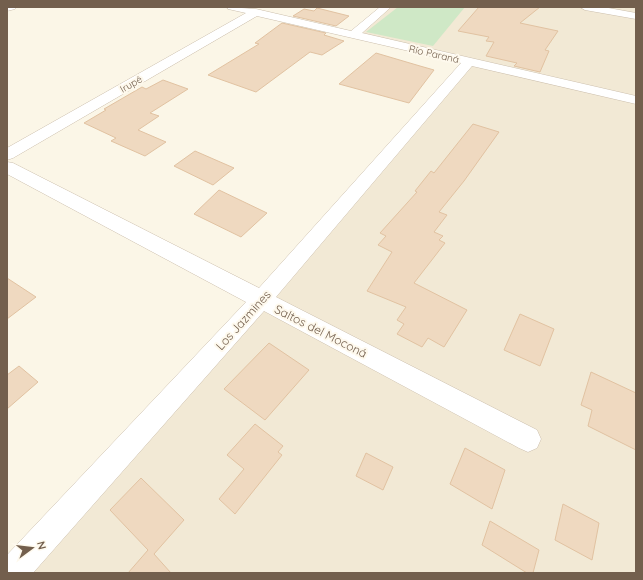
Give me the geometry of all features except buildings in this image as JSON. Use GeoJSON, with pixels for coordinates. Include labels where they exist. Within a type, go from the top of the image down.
{"type":"FeatureCollection","features":[{"type":"Feature","properties":{"kind":"street"},"geometry":{"type":"LineString","coordinates":[[7,8],[11,7]]}},
{"type":"Feature","properties":{"kind":"street","name":"Río Paraná"},"geometry":{"type":"LineString","coordinates":[[234,7],[636,100]]}},
{"type":"Feature","properties":{"kind":"street"},"geometry":{"type":"LineString","coordinates":[[353,35],[386,7]]}},
{"type":"Feature","properties":{"kind":"street"},"geometry":{"type":"LineString","coordinates":[[585,7],[636,16]]}},
{"type":"Feature","properties":{"kind":"street","name":"Irupé"},"geometry":{"type":"LineString","coordinates":[[7,155],[256,12]]}},
{"type":"Feature","properties":{"kind":"street","name":"Los Jazmines"},"geometry":{"type":"LineString","coordinates":[[12,573],[261,300],[469,62]]}},
{"type":"Feature","properties":{"kind":"street","name":"Saltos del Moconá"},"geometry":{"type":"LineString","coordinates":[[7,167],[528,438]]}},
{"type":"Feature","properties":{"kind":"shaded area"},"geometry":{"type":"Polygon","coordinates":[[[385,7],[636,7],[636,573],[24,573],[471,62],[350,34],[385,7]]]}},
{"type":"Feature","properties":{"kind":"green space"},"geometry":{"type":"Polygon","coordinates":[[[398,7],[465,7],[433,46],[366,32],[398,7]]]}}]}
